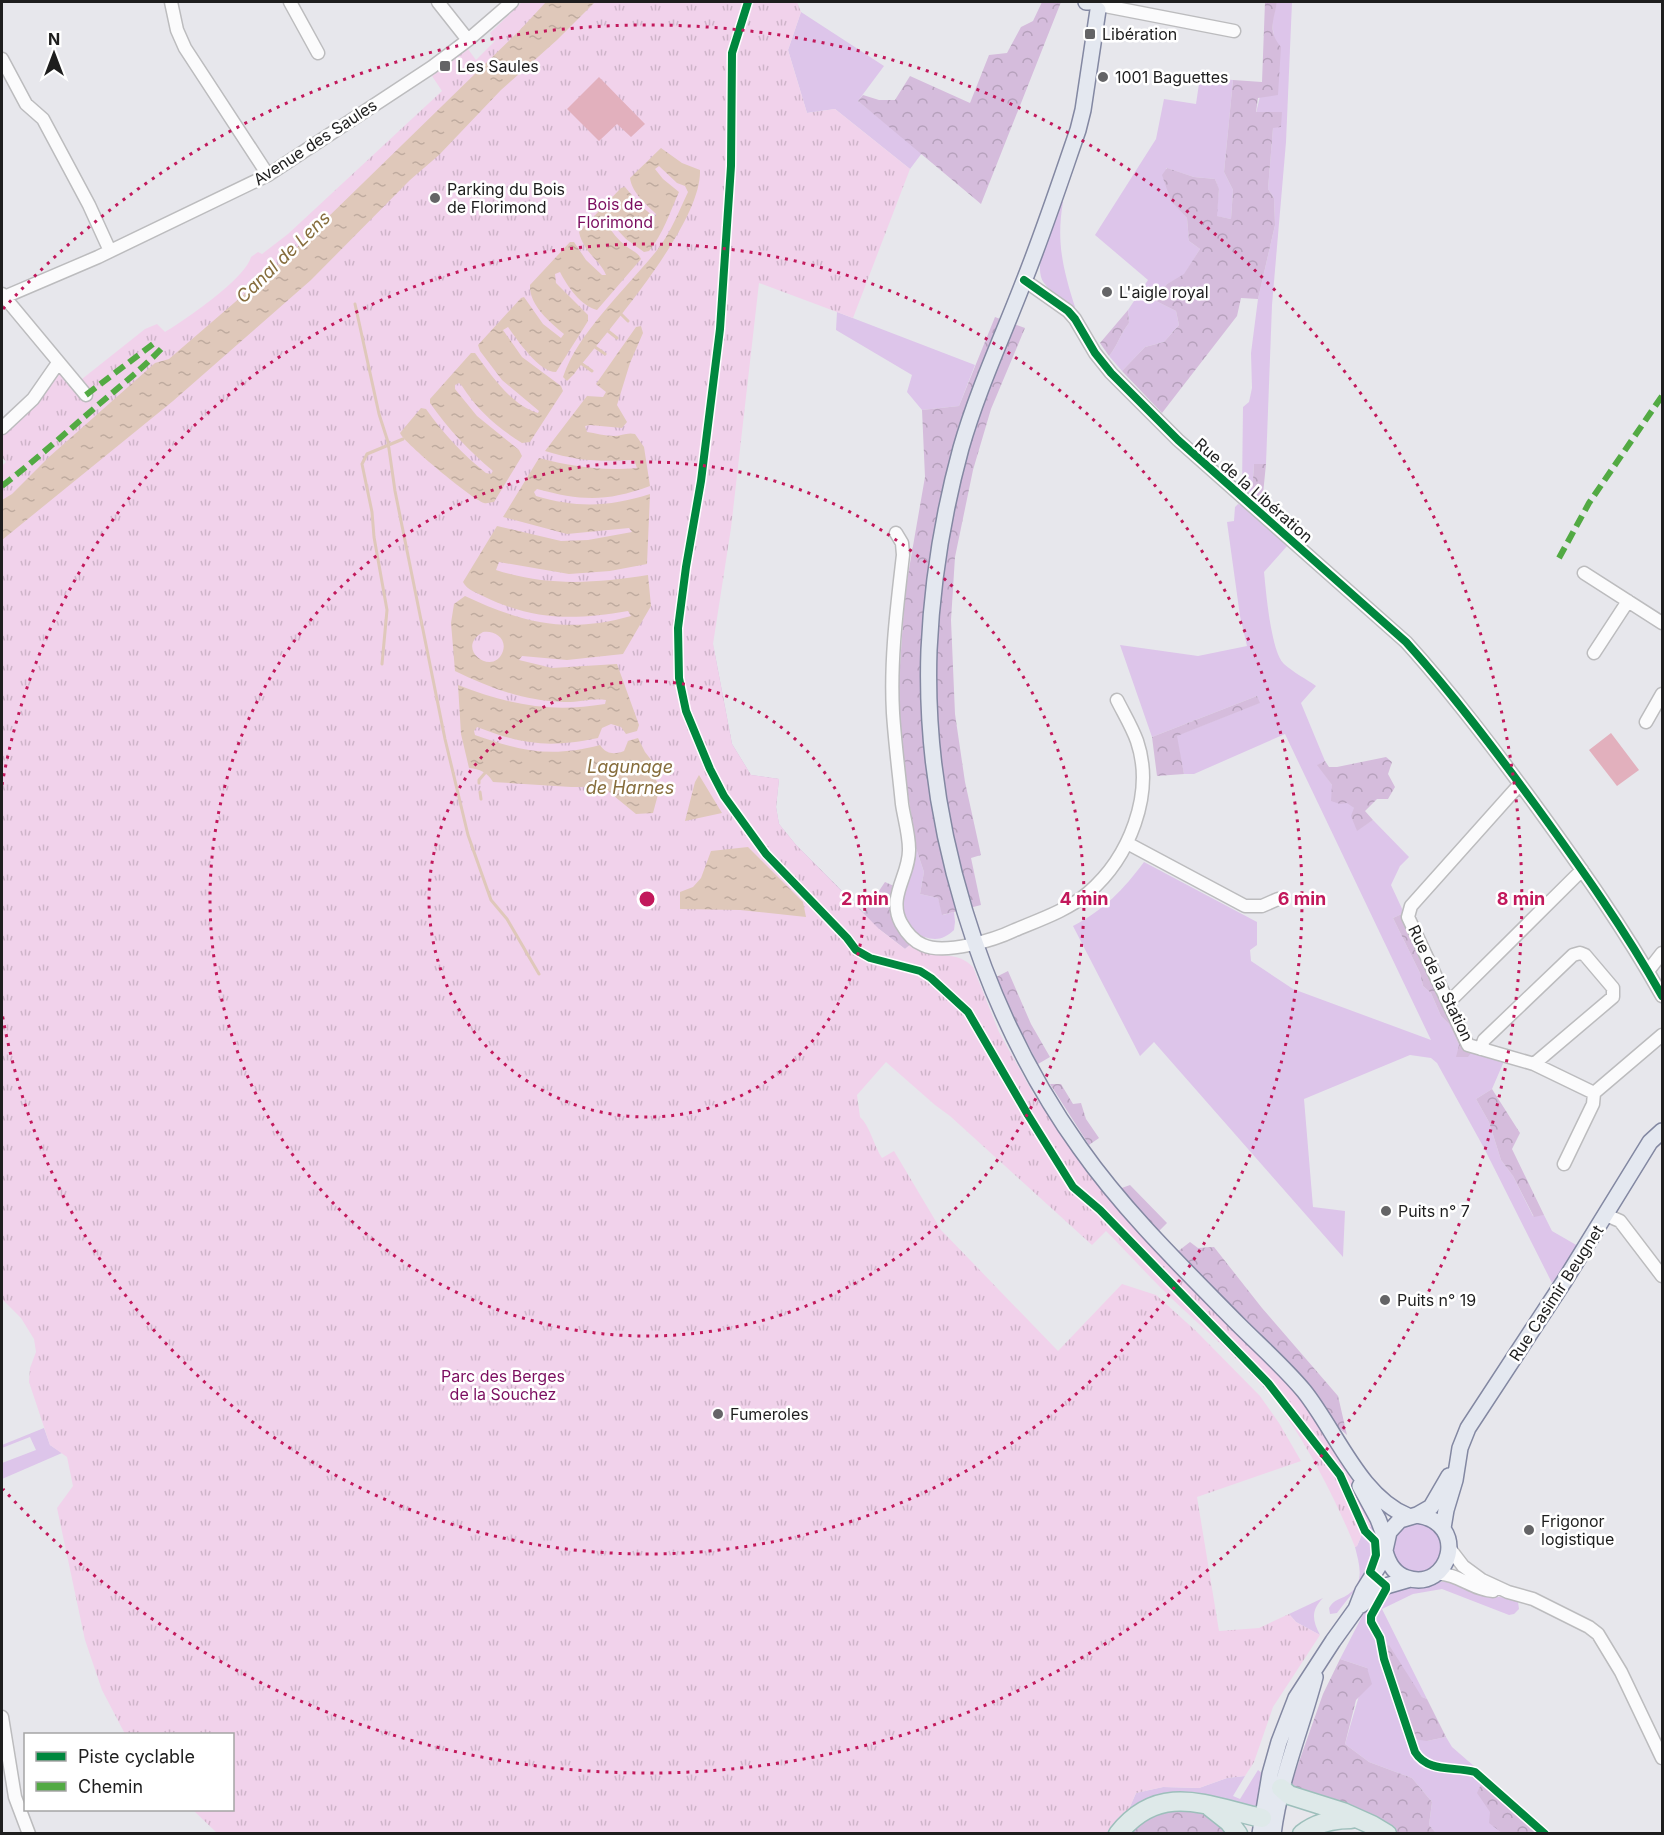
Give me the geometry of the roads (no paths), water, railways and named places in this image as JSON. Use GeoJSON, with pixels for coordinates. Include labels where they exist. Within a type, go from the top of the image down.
{"type":"FeatureCollection","features":[{"type":"Feature","properties":{"kind":"highway"},"geometry":{"type":"LineString","coordinates":[[1279,1796],[1289,1795],[1343,1812],[1387,1833]]}},
{"type":"Feature","properties":{"kind":"highway"},"geometry":{"type":"LineString","coordinates":[[1118,1833],[1134,1816],[1155,1804],[1176,1801],[1209,1806],[1261,1826]]}},
{"type":"Feature","properties":{"kind":"highway"},"geometry":{"type":"LineString","coordinates":[[1209,1806],[1229,1822],[1238,1833]]}},
{"type":"Feature","properties":{"kind":"highway"},"geometry":{"type":"LineString","coordinates":[[1302,1833],[1320,1823],[1335,1819],[1355,1819]]}},
{"type":"Feature","properties":{"kind":"main road"},"geometry":{"type":"LineString","coordinates":[[1095,4],[1083,110],[1078,130],[1024,280],[975,405],[961,451],[938,561],[929,654],[930,699],[938,787],[946,836],[975,942],[992,988],[1018,1045],[1047,1098],[1080,1148],[1114,1193],[1186,1271],[1303,1390],[1374,1493],[1390,1508],[1412,1516],[1427,1516],[1443,1528],[1450,1550],[1448,1559],[1435,1574],[1419,1580],[1410,1579],[1393,1569],[1388,1560],[1378,1519],[1358,1482],[1352,1464]]}},
{"type":"Feature","properties":{"kind":"main road","name":"Rue Casimir Beugnet"},"geometry":{"type":"LineString","coordinates":[[1457,1460],[1468,1428],[1606,1215],[1650,1142],[1662,1131]]}},
{"type":"Feature","properties":{"kind":"main road"},"geometry":{"type":"LineString","coordinates":[[1261,1826],[1275,1758],[1296,1698],[1356,1609],[1383,1559],[1385,1545],[1394,1525],[1434,1504],[1457,1460]]}},
{"type":"Feature","properties":{"kind":"main road"},"geometry":{"type":"LineString","coordinates":[[1443,1528],[1455,1480],[1457,1460]]}},
{"type":"Feature","properties":{"kind":"main road"},"geometry":{"type":"LineString","coordinates":[[1356,1609],[1378,1591],[1410,1579]]}},
{"type":"Feature","properties":{"kind":"main road"},"geometry":{"type":"LineString","coordinates":[[1273,1833],[1279,1796],[1308,1706],[1317,1665]]}},
{"type":"Feature","properties":{"kind":"main road"},"geometry":{"type":"LineString","coordinates":[[1261,1826],[1279,1796],[1275,1778],[1275,1758]]}},
{"type":"Feature","properties":{"kind":"street"},"geometry":{"type":"LineString","coordinates":[[171,2],[177,30],[185,48],[268,175]]}},
{"type":"Feature","properties":{"kind":"street"},"geometry":{"type":"LineString","coordinates":[[290,2],[318,53]]}},
{"type":"Feature","properties":{"kind":"street"},"geometry":{"type":"LineString","coordinates":[[438,2],[468,40]]}},
{"type":"Feature","properties":{"kind":"street","name":"Avenue des Saules"},"geometry":{"type":"LineString","coordinates":[[2,297],[110,251],[268,175],[415,79],[468,40],[512,2]]}},
{"type":"Feature","properties":{"kind":"street"},"geometry":{"type":"LineString","coordinates":[[1095,4],[1234,31]]}},
{"type":"Feature","properties":{"kind":"street"},"geometry":{"type":"LineString","coordinates":[[2,59],[26,104],[43,119],[89,205],[110,251]]}},
{"type":"Feature","properties":{"kind":"street","name":"Rue de la Libération"},"geometry":{"type":"LineString","coordinates":[[1024,280],[1068,311],[1111,373],[1178,441],[1406,642],[1439,678],[1582,870],[1662,996]]}},
{"type":"Feature","properties":{"kind":"street"},"geometry":{"type":"LineString","coordinates":[[2,297],[86,395]]}},
{"type":"Feature","properties":{"kind":"street"},"geometry":{"type":"LineString","coordinates":[[2,428],[33,399],[58,363]]}},
{"type":"Feature","properties":{"kind":"street"},"geometry":{"type":"LineString","coordinates":[[896,532],[902,543],[903,555],[894,635],[893,712],[910,850],[898,888],[896,912],[912,939],[923,946],[958,947],[1003,936],[1087,894],[1118,860],[1137,816],[1142,771],[1137,742],[1117,700]]}},
{"type":"Feature","properties":{"kind":"street"},"geometry":{"type":"LineString","coordinates":[[1584,573],[1662,623]]}},
{"type":"Feature","properties":{"kind":"street"},"geometry":{"type":"LineString","coordinates":[[1594,653],[1628,602]]}},
{"type":"Feature","properties":{"kind":"street"},"geometry":{"type":"LineString","coordinates":[[1646,722],[1662,694]]}},
{"type":"Feature","properties":{"kind":"street","name":"Rue de la Station"},"geometry":{"type":"LineString","coordinates":[[1481,1049],[1468,1045],[1408,917],[1408,911],[1520,784]]}},
{"type":"Feature","properties":{"kind":"street"},"geometry":{"type":"LineString","coordinates":[[1127,843],[1245,906],[1262,906],[1278,899]]}},
{"type":"Feature","properties":{"kind":"street"},"geometry":{"type":"LineString","coordinates":[[1448,1003],[1582,870]]}},
{"type":"Feature","properties":{"kind":"street"},"geometry":{"type":"LineString","coordinates":[[1534,1064],[1613,997],[1613,988],[1585,955],[1580,953],[1573,955],[1484,1040],[1481,1049],[1534,1064],[1594,1094]]}},
{"type":"Feature","properties":{"kind":"street"},"geometry":{"type":"LineString","coordinates":[[1648,971],[1662,953]]}},
{"type":"Feature","properties":{"kind":"street"},"geometry":{"type":"LineString","coordinates":[[1564,1164],[1593,1104],[1594,1094],[1662,1035]]}},
{"type":"Feature","properties":{"kind":"street"},"geometry":{"type":"LineString","coordinates":[[1606,1215],[1620,1221],[1662,1276]]}},
{"type":"Feature","properties":{"kind":"street"},"geometry":{"type":"LineString","coordinates":[[1450,1550],[1482,1580],[1508,1592],[1533,1599],[1589,1627],[1598,1634],[1621,1672],[1662,1758]]}},
{"type":"Feature","properties":{"kind":"street"},"geometry":{"type":"LineString","coordinates":[[1435,1574],[1446,1573],[1488,1591],[1508,1592]]}},
{"type":"Feature","properties":{"kind":"street"},"geometry":{"type":"LineString","coordinates":[[2,1717],[15,1797],[29,1833]]}},
{"type":"Feature","properties":{"kind":"water"},"geometry":{"type":"Polygon","coordinates":[[[546,2],[595,2],[501,90],[439,155],[410,180],[311,280],[173,401],[2,540],[2,500],[12,494],[49,457],[155,363],[169,359],[284,260],[546,2]]]}},
{"type":"Feature","properties":{"kind":"water"},"geometry":{"type":"Polygon","coordinates":[[[661,148],[682,163],[700,170],[697,192],[670,247],[574,374],[567,381],[563,377],[580,343],[663,242],[688,192],[685,186],[677,183],[659,166],[655,169],[679,192],[662,230],[649,251],[644,252],[607,221],[606,223],[618,238],[641,259],[597,310],[580,300],[560,272],[555,274],[556,283],[588,315],[588,321],[556,372],[549,371],[536,361],[508,327],[503,330],[522,357],[561,386],[563,391],[530,442],[522,443],[505,431],[482,411],[459,383],[455,385],[455,389],[477,416],[519,450],[522,456],[494,502],[484,503],[439,470],[413,448],[400,433],[421,408],[426,409],[461,451],[486,473],[491,474],[493,471],[467,448],[444,422],[430,403],[430,399],[471,353],[475,353],[495,379],[519,404],[538,413],[539,411],[502,380],[478,345],[524,297],[543,324],[561,338],[564,334],[537,306],[530,285],[570,242],[574,242],[586,260],[602,275],[606,275],[584,245],[579,232],[621,188],[625,187],[641,206],[656,216],[636,193],[630,178],[661,148]]]}},
{"type":"Feature","properties":{"kind":"water","name":"Lagunage de Harnes"},"geometry":{"type":"Polygon","coordinates":[[[641,326],[643,333],[630,363],[617,405],[627,422],[622,428],[585,426],[587,432],[604,435],[635,434],[644,447],[650,486],[620,495],[594,498],[567,496],[537,489],[534,492],[536,496],[551,500],[579,504],[607,504],[650,494],[647,564],[610,571],[569,574],[499,562],[496,570],[534,579],[572,582],[648,575],[651,606],[623,654],[567,660],[522,656],[519,660],[552,668],[617,664],[639,725],[637,731],[626,734],[621,727],[611,724],[602,728],[598,738],[551,744],[509,738],[477,727],[474,731],[475,735],[507,745],[551,752],[600,745],[610,753],[617,753],[624,751],[628,741],[638,738],[652,761],[660,787],[653,813],[636,814],[603,787],[493,782],[483,772],[469,768],[461,734],[458,685],[495,698],[548,707],[585,707],[605,704],[606,700],[569,702],[535,699],[494,688],[455,671],[451,623],[454,604],[465,596],[506,613],[546,623],[586,624],[631,616],[628,611],[573,617],[521,611],[485,597],[470,589],[463,582],[497,526],[561,541],[588,540],[632,532],[629,528],[567,534],[503,517],[539,458],[588,467],[637,468],[634,460],[589,460],[545,451],[587,396],[603,397],[606,392],[596,384],[636,327],[641,326]],[[483,632],[475,639],[472,646],[478,658],[492,662],[498,659],[504,646],[499,636],[483,632]]]}},
{"type":"Feature","properties":{"kind":"water"},"geometry":{"type":"Polygon","coordinates":[[[699,775],[722,813],[685,821],[695,782],[699,775]]]}},
{"type":"Feature","properties":{"kind":"water"},"geometry":{"type":"Polygon","coordinates":[[[748,847],[803,902],[806,917],[740,910],[680,909],[680,892],[693,887],[701,878],[711,851],[748,847]]]}},
{"type":"Feature","properties":{"kind":"waterway"},"geometry":{"type":"LineString","coordinates":[[355,304],[379,414],[388,442],[395,491],[445,739],[468,835],[491,900],[507,919],[539,974]]}},
{"type":"Feature","properties":{"kind":"waterway"},"geometry":{"type":"LineString","coordinates":[[621,314],[628,321]]}},
{"type":"Feature","properties":{"kind":"waterway"},"geometry":{"type":"LineString","coordinates":[[608,331],[617,338]]}},
{"type":"Feature","properties":{"kind":"waterway"},"geometry":{"type":"LineString","coordinates":[[595,347],[605,354]]}},
{"type":"Feature","properties":{"kind":"waterway"},"geometry":{"type":"LineString","coordinates":[[582,364],[592,371]]}},
{"type":"Feature","properties":{"kind":"waterway"},"geometry":{"type":"LineString","coordinates":[[382,664],[387,610],[362,464],[367,454],[403,439]]}},
{"type":"Feature","properties":{"kind":"waterway"},"geometry":{"type":"LineString","coordinates":[[479,783],[485,773]]}},
{"type":"Feature","properties":{"kind":"waterway"},"geometry":{"type":"LineString","coordinates":[[480,792],[481,799]]}},
{"type":"Feature","properties":{"kind":"place","name":"Libération"},"geometry":{"type":"Point","coordinates":[1090,34]}},
{"type":"Feature","properties":{"kind":"place","name":"Les Saules"},"geometry":{"type":"Point","coordinates":[445,66]}},
{"type":"Feature","properties":{"kind":"place","name":"1001 Baguettes"},"geometry":{"type":"Point","coordinates":[1103,77]}},
{"type":"Feature","properties":{"kind":"place","name":"Parking du Bois de Florimond"},"geometry":{"type":"Point","coordinates":[435,198]}},
{"type":"Feature","properties":{"kind":"place","name":"L'aigle royal"},"geometry":{"type":"Point","coordinates":[1107,292]}},
{"type":"Feature","properties":{"kind":"place","name":"Puits n° 7"},"geometry":{"type":"Point","coordinates":[1386,1211]}},
{"type":"Feature","properties":{"kind":"place","name":"Puits n° 19"},"geometry":{"type":"Point","coordinates":[1385,1300]}},
{"type":"Feature","properties":{"kind":"place","name":"Fumeroles"},"geometry":{"type":"Point","coordinates":[718,1414]}},
{"type":"Feature","properties":{"kind":"place","name":"Frigonor logistique"},"geometry":{"type":"Point","coordinates":[1529,1530]}},
{"type":"Feature","properties":{"kind":"park label","name":"Bois de Florimond"},"geometry":{"type":"Point","coordinates":[615,213]}},
{"type":"Feature","properties":{"kind":"park label","name":"Parc des Berges de la Souchez"},"geometry":{"type":"Point","coordinates":[503,1385]}},
{"type":"Feature","properties":{"kind":"water label","name":"Canal de Lens"},"geometry":{"type":"Point","coordinates":[283,257]}}]}
